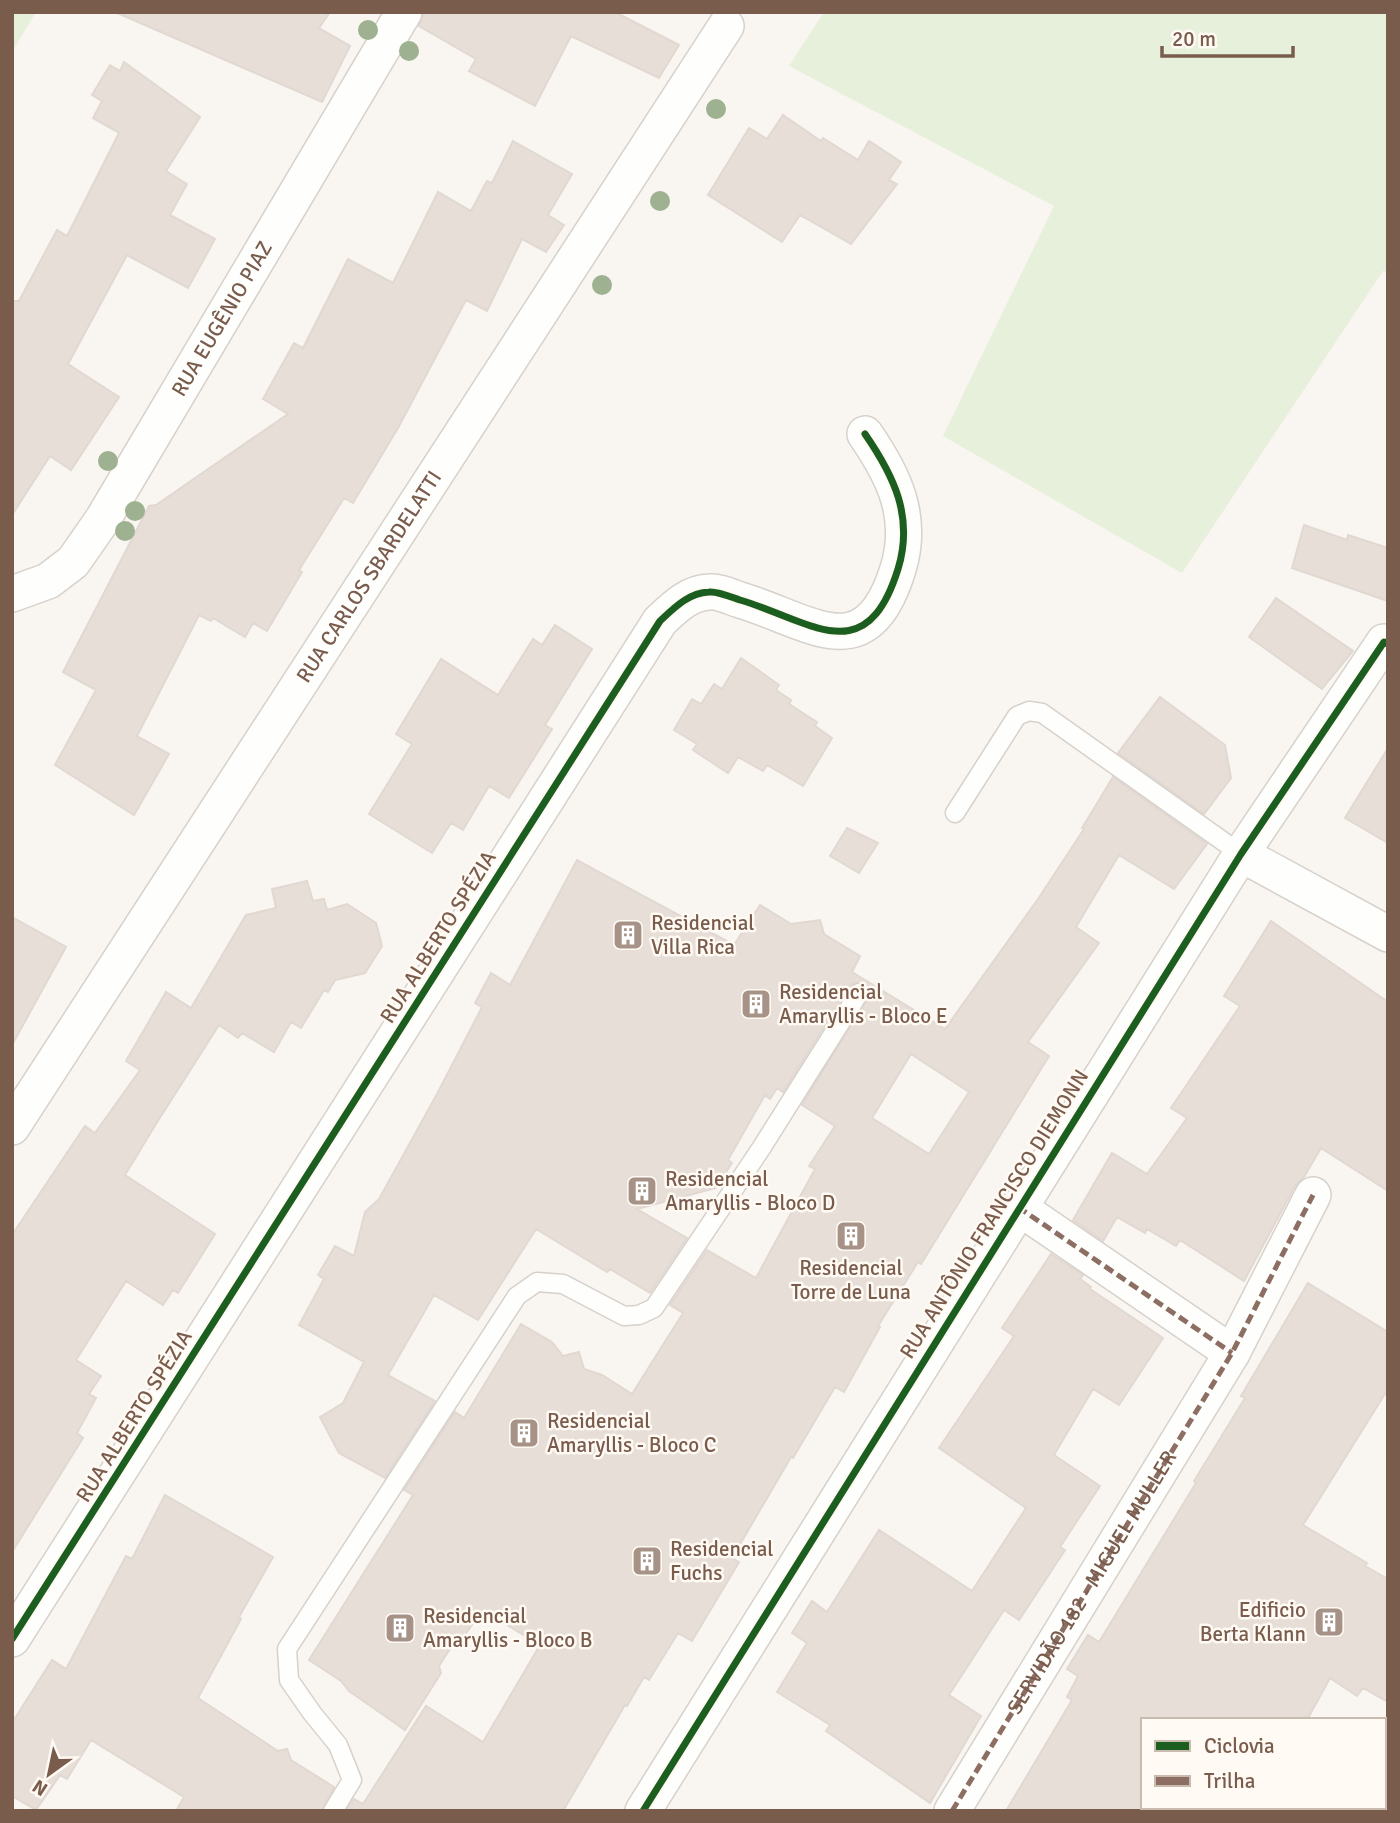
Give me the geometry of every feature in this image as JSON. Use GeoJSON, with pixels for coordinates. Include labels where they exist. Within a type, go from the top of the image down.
{"type":"FeatureCollection","features":[{"type":"Feature","properties":{"kind":"street","name":"RUA EUGÊNIO PIAZ"},"geometry":{"type":"LineString","coordinates":[[12,594],[48,581],[73,562],[103,519],[404,12]]}},
{"type":"Feature","properties":{"kind":"street","name":"RUA CARLOS SBARDELATTI"},"geometry":{"type":"LineString","coordinates":[[12,1126],[726,26]]}},
{"type":"Feature","properties":{"kind":"street","name":"RUA ALBERTO SPÉZIA"},"geometry":{"type":"LineString","coordinates":[[12,1639],[660,621],[683,600],[711,591],[756,605],[801,625],[833,632],[861,628],[884,605],[899,566],[904,525],[897,488],[886,465],[865,434]]}},
{"type":"Feature","properties":{"kind":"street","name":"RUA ANTÔNIO FRANCISCO DIEMONN"},"geometry":{"type":"LineString","coordinates":[[643,1811],[1241,853],[1386,643]]}},
{"type":"Feature","properties":{"kind":"street"},"geometry":{"type":"LineString","coordinates":[[1241,853],[1388,934]]}},
{"type":"Feature","properties":{"kind":"street","name":"SERVIDÃO 182 - MIGUEL MULLER"},"geometry":{"type":"LineString","coordinates":[[952,1811],[1232,1353],[1313,1195]]}},
{"type":"Feature","properties":{"kind":"street"},"geometry":{"type":"LineString","coordinates":[[1018,1207],[1232,1353]]}},
{"type":"Feature","properties":{"kind":"lane"},"geometry":{"type":"LineString","coordinates":[[955,813],[1017,716],[1030,711],[1042,713],[1241,853]]}},
{"type":"Feature","properties":{"kind":"lane"},"geometry":{"type":"LineString","coordinates":[[333,1811],[352,1780],[338,1745],[289,1680],[287,1649],[517,1296],[537,1282],[563,1284],[624,1316],[639,1315],[654,1308],[762,1147],[859,993]]}},
{"type":"Feature","properties":{"kind":"green space"},"geometry":{"type":"Polygon","coordinates":[[[12,12],[36,12],[12,52],[12,12]]]}},
{"type":"Feature","properties":{"kind":"green space"},"geometry":{"type":"Polygon","coordinates":[[[824,12],[1388,12],[1388,272],[1383,271],[1182,573],[943,436],[1054,206],[789,66],[824,12]]]}},
{"type":"Feature","properties":{"kind":"building"},"geometry":{"type":"Polygon","coordinates":[[[115,12],[330,12],[319,28],[350,46],[322,102],[115,12]]]}},
{"type":"Feature","properties":{"kind":"building"},"geometry":{"type":"Polygon","coordinates":[[[424,12],[615,12],[679,45],[659,78],[571,36],[535,106],[469,71],[476,59],[419,26],[424,12]]]}},
{"type":"Feature","properties":{"kind":"building"},"geometry":{"type":"Polygon","coordinates":[[[124,62],[200,117],[166,171],[187,184],[170,215],[215,239],[188,288],[127,255],[68,364],[119,397],[71,470],[50,456],[12,515],[12,301],[19,301],[57,230],[67,236],[119,133],[93,118],[102,101],[92,95],[110,65],[120,71],[124,62]]]}},
{"type":"Feature","properties":{"kind":"building"},"geometry":{"type":"Polygon","coordinates":[[[783,115],[821,141],[823,138],[858,160],[869,141],[901,162],[889,180],[897,184],[851,244],[800,215],[782,242],[708,195],[749,128],[767,139],[783,115]]]}},
{"type":"Feature","properties":{"kind":"building"},"geometry":{"type":"Polygon","coordinates":[[[513,141],[572,174],[548,215],[564,225],[546,252],[522,239],[487,311],[466,300],[398,428],[353,503],[344,498],[299,570],[302,572],[267,631],[253,623],[245,637],[213,618],[211,621],[199,615],[137,736],[169,754],[134,815],[55,765],[96,690],[63,672],[149,506],[156,505],[288,414],[263,399],[294,343],[303,348],[348,259],[393,283],[438,192],[471,211],[487,181],[492,183],[513,141]]]}},
{"type":"Feature","properties":{"kind":"building"},"geometry":{"type":"Polygon","coordinates":[[[1304,525],[1347,540],[1348,535],[1388,548],[1388,601],[1292,568],[1304,525]]]}},
{"type":"Feature","properties":{"kind":"building"},"geometry":{"type":"Polygon","coordinates":[[[1276,598],[1353,651],[1322,689],[1249,637],[1276,598]]]}},
{"type":"Feature","properties":{"kind":"building"},"geometry":{"type":"Polygon","coordinates":[[[555,625],[592,649],[545,725],[552,729],[509,798],[489,786],[463,830],[451,823],[432,853],[369,814],[412,744],[396,734],[441,659],[498,695],[533,639],[542,645],[555,625]]]}},
{"type":"Feature","properties":{"kind":"building"},"geometry":{"type":"Polygon","coordinates":[[[741,658],[779,685],[776,690],[791,700],[789,704],[817,722],[815,726],[832,738],[803,786],[767,765],[763,771],[738,757],[728,773],[693,750],[697,744],[674,730],[692,699],[701,704],[714,684],[722,689],[741,658]]]}},
{"type":"Feature","properties":{"kind":"building"},"geometry":{"type":"Polygon","coordinates":[[[1160,697],[1225,745],[1231,778],[1204,814],[1118,753],[1160,697]]]}},
{"type":"Feature","properties":{"kind":"building"},"geometry":{"type":"Polygon","coordinates":[[[1388,748],[1388,843],[1345,818],[1388,748]]]}},
{"type":"Feature","properties":{"kind":"building"},"geometry":{"type":"Polygon","coordinates":[[[1113,777],[1207,844],[1174,889],[1119,855],[1076,927],[1099,943],[1028,1042],[1049,1056],[921,1264],[918,1262],[878,1326],[880,1327],[844,1392],[835,1387],[793,1458],[791,1457],[732,1558],[739,1562],[692,1641],[678,1633],[649,1680],[644,1677],[563,1811],[346,1811],[354,1799],[363,1804],[426,1706],[483,1742],[540,1645],[482,1610],[465,1635],[457,1638],[439,1666],[441,1673],[405,1730],[309,1660],[413,1495],[404,1490],[455,1412],[464,1418],[521,1324],[552,1342],[563,1356],[579,1352],[584,1369],[602,1375],[632,1394],[683,1313],[670,1305],[707,1250],[756,1278],[815,1169],[809,1166],[835,1126],[802,1105],[870,994],[864,983],[854,983],[849,987],[783,1092],[777,1088],[770,1099],[765,1095],[728,1160],[732,1163],[716,1188],[637,1209],[687,1238],[650,1293],[610,1269],[607,1272],[536,1229],[478,1320],[434,1295],[388,1375],[435,1401],[385,1478],[339,1453],[320,1417],[343,1403],[364,1362],[299,1325],[324,1279],[318,1275],[335,1246],[354,1256],[365,1212],[379,1199],[437,1094],[482,1007],[475,1003],[491,973],[510,985],[577,860],[734,945],[760,905],[791,924],[820,920],[824,934],[860,956],[852,972],[945,1029],[1038,899],[1084,829],[1082,828],[1113,777]],[[911,1054],[872,1118],[929,1154],[969,1092],[911,1054]]]}},
{"type":"Feature","properties":{"kind":"building"},"geometry":{"type":"Polygon","coordinates":[[[847,828],[878,843],[859,873],[830,856],[847,828]]]}},
{"type":"Feature","properties":{"kind":"building"},"geometry":{"type":"Polygon","coordinates":[[[307,881],[313,901],[324,899],[327,910],[347,904],[376,923],[382,946],[365,973],[335,980],[328,992],[324,990],[301,1028],[291,1022],[274,1052],[242,1033],[238,1038],[219,1025],[156,1124],[125,1175],[215,1234],[178,1293],[173,1290],[163,1305],[126,1281],[76,1360],[101,1376],[89,1394],[96,1398],[77,1433],[83,1438],[12,1552],[12,1235],[85,1126],[95,1133],[140,1070],[126,1061],[166,992],[191,1008],[246,915],[276,908],[272,889],[307,881]]]}},
{"type":"Feature","properties":{"kind":"building"},"geometry":{"type":"Polygon","coordinates":[[[12,917],[66,947],[12,1045],[12,917]]]}},
{"type":"Feature","properties":{"kind":"building"},"geometry":{"type":"Polygon","coordinates":[[[1271,921],[1388,1002],[1388,1191],[1321,1148],[1304,1177],[1295,1186],[1244,1281],[1180,1240],[1176,1246],[1147,1229],[1145,1233],[1117,1217],[1103,1241],[1073,1220],[1112,1153],[1147,1174],[1187,1118],[1171,1108],[1240,1006],[1224,996],[1271,921]]]}},
{"type":"Feature","properties":{"kind":"building"},"geometry":{"type":"Polygon","coordinates":[[[1051,1254],[1083,1275],[1080,1279],[1091,1287],[1090,1289],[1163,1338],[1119,1405],[1093,1389],[1054,1455],[1100,1486],[1060,1547],[1065,1550],[1019,1620],[1004,1610],[949,1695],[981,1716],[930,1803],[826,1731],[830,1725],[777,1692],[807,1643],[792,1633],[812,1601],[827,1612],[879,1530],[972,1591],[1026,1508],[939,1448],[1014,1336],[1002,1328],[1051,1254]]]}},
{"type":"Feature","properties":{"kind":"building"},"geometry":{"type":"Polygon","coordinates":[[[1308,1283],[1388,1332],[1388,1389],[1303,1525],[1367,1563],[1365,1566],[1388,1579],[1388,1702],[1363,1688],[1357,1696],[1330,1678],[1308,1718],[1141,1718],[1143,1811],[1006,1811],[1072,1700],[1067,1697],[1078,1676],[1067,1669],[1088,1635],[1099,1642],[1196,1483],[1194,1481],[1245,1398],[1241,1396],[1308,1283]]]}},
{"type":"Feature","properties":{"kind":"building"},"geometry":{"type":"Polygon","coordinates":[[[165,1495],[273,1557],[198,1698],[278,1751],[287,1749],[291,1760],[334,1787],[322,1811],[176,1811],[184,1797],[91,1740],[67,1779],[60,1775],[36,1810],[12,1796],[12,1723],[52,1660],[66,1669],[126,1556],[132,1559],[165,1495]]]}},
{"type":"Feature","properties":{"kind":"marked path"},"geometry":{"type":"LineString","coordinates":[[952,1811],[1232,1353],[1313,1195]]}},
{"type":"Feature","properties":{"kind":"marked path"},"geometry":{"type":"LineString","coordinates":[[1018,1207],[1232,1353]]}},
{"type":"Feature","properties":{"kind":"cycle path"},"geometry":{"type":"LineString","coordinates":[[12,1639],[660,621],[688,598],[713,592],[813,627],[834,631],[853,630],[870,620],[885,601],[898,569],[902,550],[902,515],[892,481],[865,434]]}},
{"type":"Feature","properties":{"kind":"cycle path"},"geometry":{"type":"LineString","coordinates":[[643,1811],[1241,854],[1384,642],[1388,644]]}},
{"type":"Feature","properties":{"kind":"place","name":"Residencial Villa Rica"},"geometry":{"type":"Point","coordinates":[628,935]}},
{"type":"Feature","properties":{"kind":"place","name":"Residencial Amaryllis - Bloco E"},"geometry":{"type":"Point","coordinates":[756,1004]}},
{"type":"Feature","properties":{"kind":"place","name":"Residencial Amaryllis - Bloco D"},"geometry":{"type":"Point","coordinates":[642,1191]}},
{"type":"Feature","properties":{"kind":"place","name":"Residencial Torre de Luna"},"geometry":{"type":"Point","coordinates":[851,1236]}},
{"type":"Feature","properties":{"kind":"place","name":"Residencial Amaryllis - Bloco C"},"geometry":{"type":"Point","coordinates":[524,1433]}},
{"type":"Feature","properties":{"kind":"place","name":"Residencial Fuchs"},"geometry":{"type":"Point","coordinates":[647,1561]}},
{"type":"Feature","properties":{"kind":"place","name":"Edificio Berta Klann"},"geometry":{"type":"Point","coordinates":[1329,1622]}},
{"type":"Feature","properties":{"kind":"place","name":"Residencial Amaryllis - Bloco B"},"geometry":{"type":"Point","coordinates":[400,1628]}}]}
